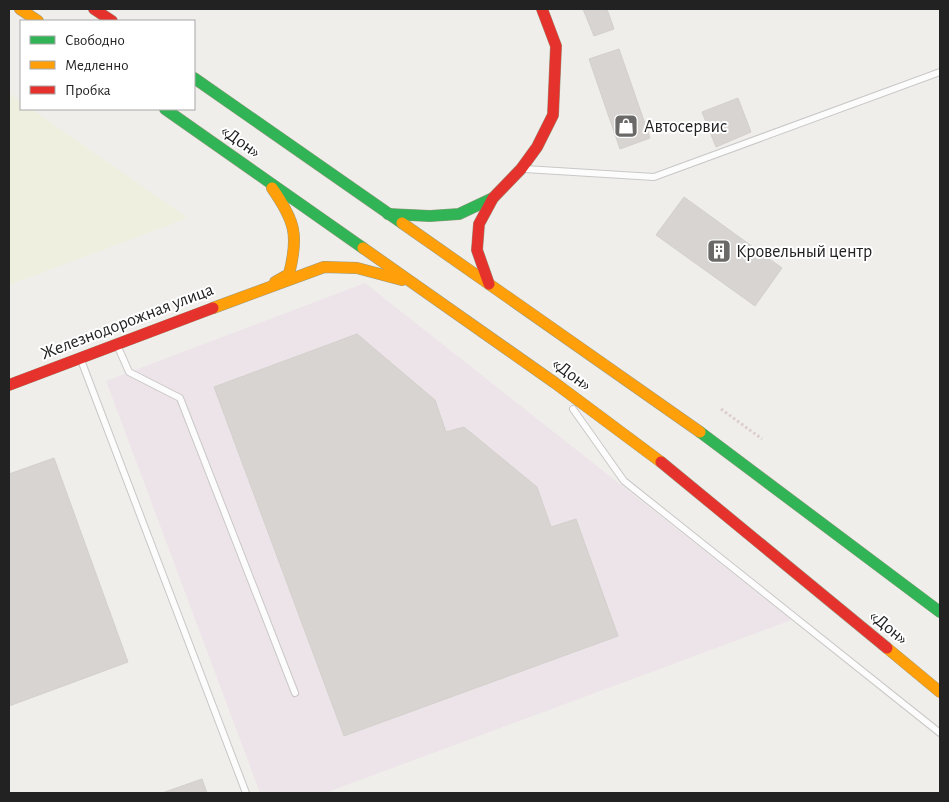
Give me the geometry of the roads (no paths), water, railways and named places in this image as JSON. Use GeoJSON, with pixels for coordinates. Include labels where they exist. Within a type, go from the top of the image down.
{"type":"FeatureCollection","features":[{"type":"Feature","properties":{"kind":"main road"},"geometry":{"type":"LineString","coordinates":[[20,9],[36,20]]}},
{"type":"Feature","properties":{"kind":"main road"},"geometry":{"type":"LineString","coordinates":[[94,9],[110,20]]}},
{"type":"Feature","properties":{"kind":"main road"},"geometry":{"type":"LineString","coordinates":[[490,284],[477,250],[479,224],[493,198],[521,169],[537,147],[553,115],[556,82],[556,46],[542,9]]}},
{"type":"Feature","properties":{"kind":"main road","name":"«Дон»"},"geometry":{"type":"LineString","coordinates":[[195,79],[670,410],[940,612]]}},
{"type":"Feature","properties":{"kind":"main road","name":"«Дон»"},"geometry":{"type":"LineString","coordinates":[[166,110],[410,283],[555,383],[652,455],[940,692]]}},
{"type":"Feature","properties":{"kind":"main road"},"geometry":{"type":"LineString","coordinates":[[258,290],[289,274],[297,245],[292,217],[267,180]]}},
{"type":"Feature","properties":{"kind":"main road"},"geometry":{"type":"LineString","coordinates":[[388,214],[430,216],[459,214],[493,198]]}},
{"type":"Feature","properties":{"kind":"main road"},"geometry":{"type":"LineString","coordinates":[[258,290],[324,267],[357,268],[410,283]]}},
{"type":"Feature","properties":{"kind":"main road","name":"Железнодорожная улица"},"geometry":{"type":"LineString","coordinates":[[9,385],[258,290]]}},
{"type":"Feature","properties":{"kind":"lane"},"geometry":{"type":"LineString","coordinates":[[521,169],[654,177],[940,72]]}},
{"type":"Feature","properties":{"kind":"lane"},"geometry":{"type":"LineString","coordinates":[[116,344],[129,372],[180,398],[295,693]]}},
{"type":"Feature","properties":{"kind":"lane"},"geometry":{"type":"LineString","coordinates":[[80,358],[246,793]]}},
{"type":"Feature","properties":{"kind":"lane"},"geometry":{"type":"LineString","coordinates":[[555,383],[624,481],[940,733]]}},
{"type":"Feature","properties":{"kind":"place","name":"Автосервис"},"geometry":{"type":"Point","coordinates":[626,126]}},
{"type":"Feature","properties":{"kind":"place","name":"Кровельный центр"},"geometry":{"type":"Point","coordinates":[719,251]}}]}
